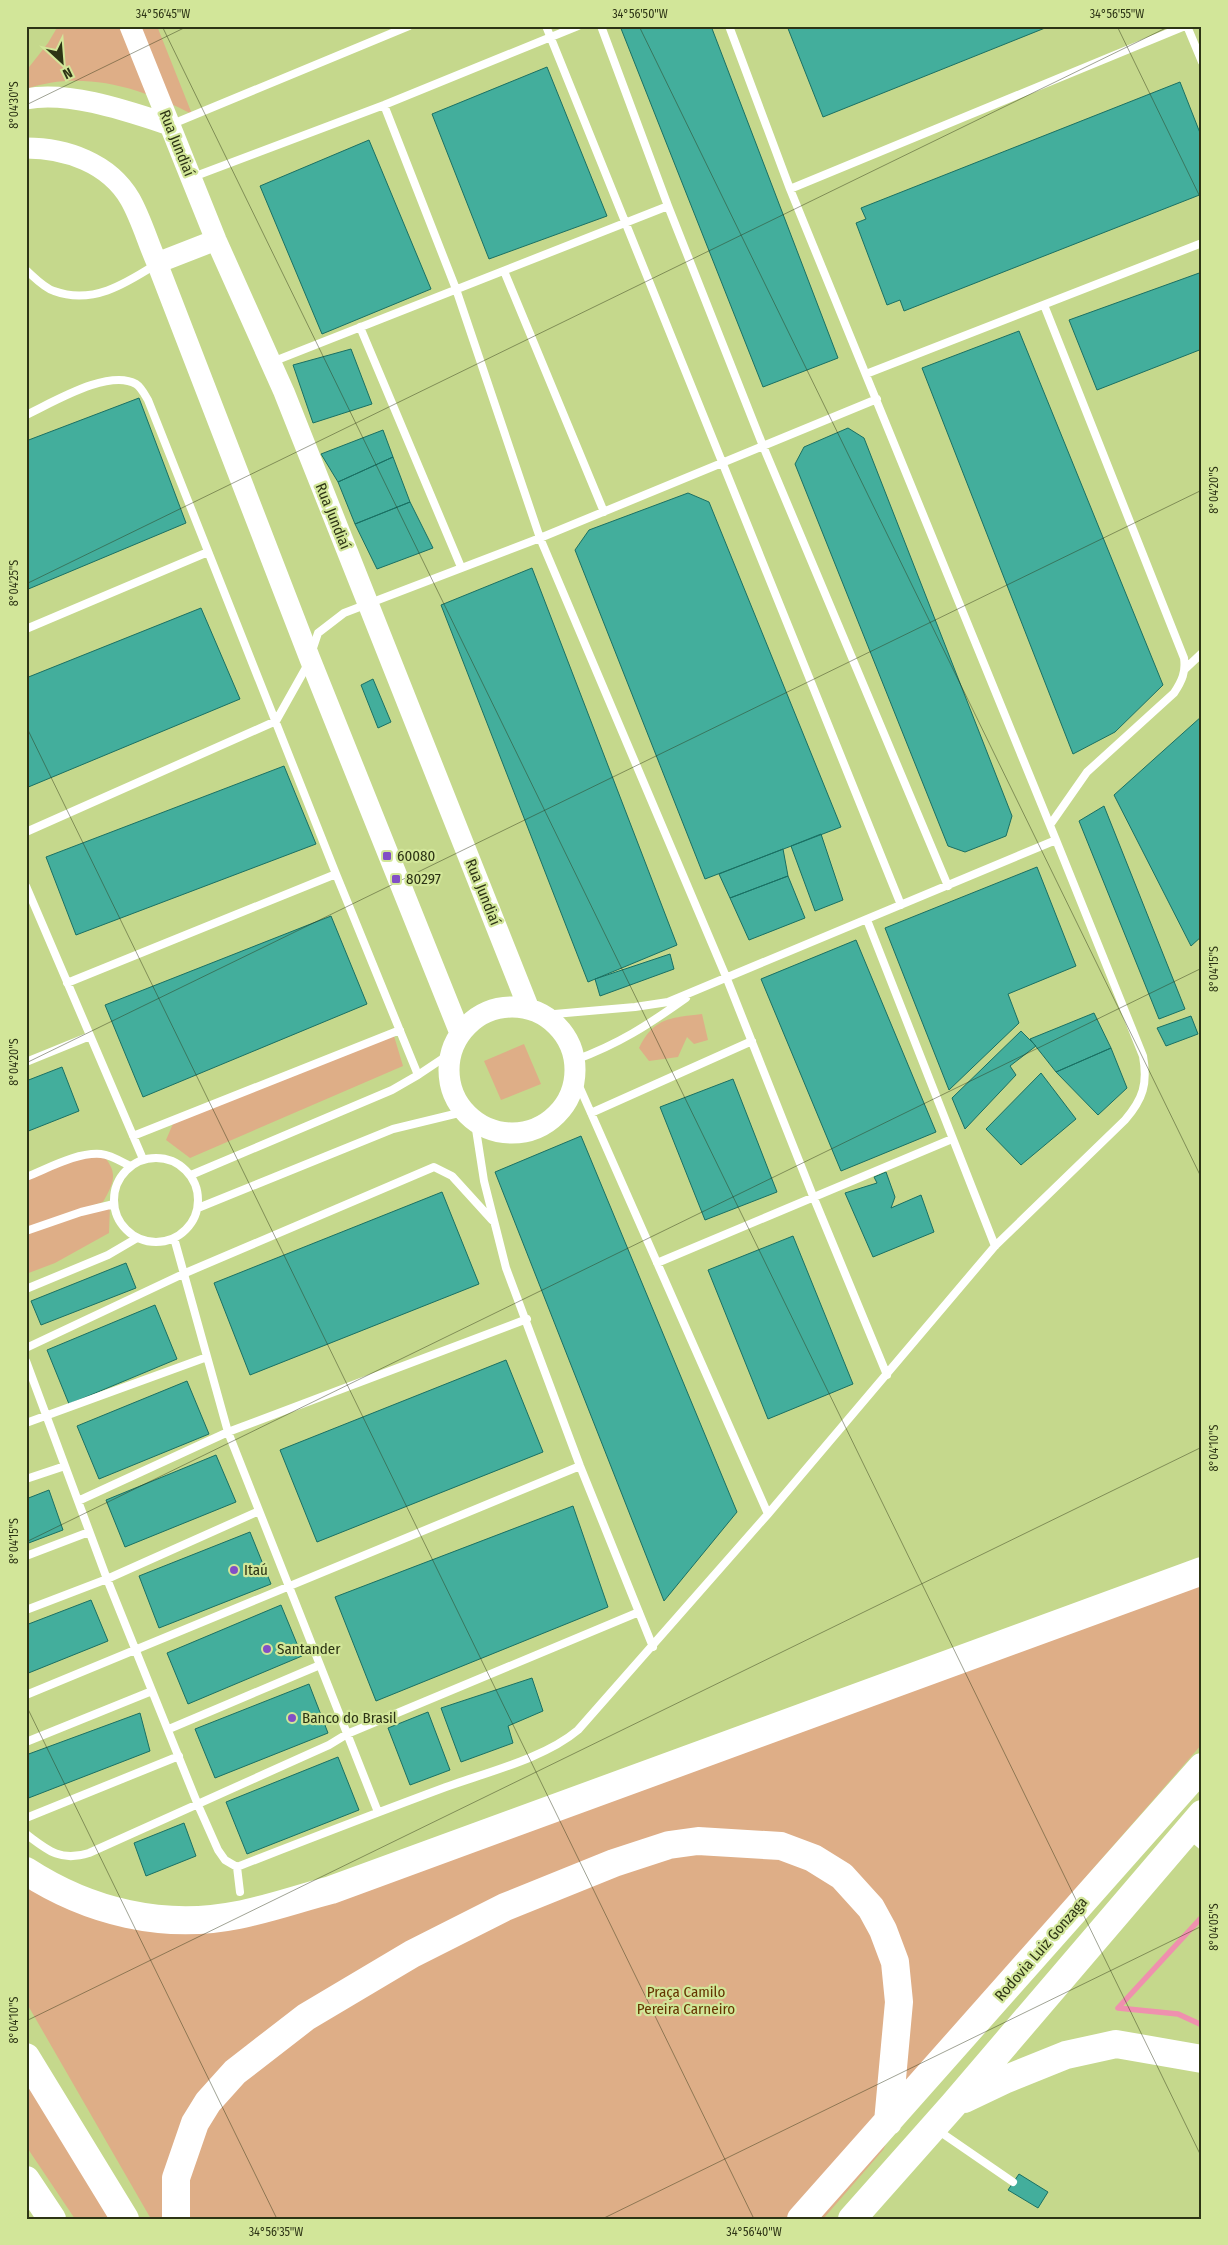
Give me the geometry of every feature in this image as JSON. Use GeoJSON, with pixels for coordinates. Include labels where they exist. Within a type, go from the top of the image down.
{"type":"FeatureCollection","features":[{"type":"Feature","properties":{"kind":"highway"},"geometry":{"type":"LineString","coordinates":[[26,1870],[46,1884],[92,1904],[139,1918],[187,1920],[243,1914],[331,1890],[1202,1571]]}},
{"type":"Feature","properties":{"kind":"highway","name":"Rodovia Luiz Gonzaga"},"geometry":{"type":"LineString","coordinates":[[801,2219],[1202,1767]]}},
{"type":"Feature","properties":{"kind":"highway"},"geometry":{"type":"LineString","coordinates":[[852,2219],[1196,1831]]}},
{"type":"Feature","properties":{"kind":"highway"},"geometry":{"type":"LineString","coordinates":[[176,2219],[176,2178],[195,2123],[208,2102],[235,2072],[306,2017],[412,1954],[505,1907],[614,1863],[669,1845],[698,1841],[781,1846],[813,1858],[842,1876],[871,1908],[883,1930],[895,1962],[899,2002],[884,2126]]}},
{"type":"Feature","properties":{"kind":"highway"},"geometry":{"type":"LineString","coordinates":[[954,2104],[1004,2080],[1066,2055],[1116,2044],[1202,2059]]}},
{"type":"Feature","properties":{"kind":"highway"},"geometry":{"type":"LineString","coordinates":[[26,2056],[125,2219]]}},
{"type":"Feature","properties":{"kind":"highway"},"geometry":{"type":"LineString","coordinates":[[26,2180],[52,2219]]}},
{"type":"Feature","properties":{"kind":"street","name":"Rua Jundiaí"},"geometry":{"type":"LineString","coordinates":[[130,26],[216,240],[272,362],[368,605],[536,1012]]}},
{"type":"Feature","properties":{"kind":"street"},"geometry":{"type":"LineString","coordinates":[[26,99],[40,96],[88,102],[120,109],[170,125]]}},
{"type":"Feature","properties":{"kind":"street"},"geometry":{"type":"LineString","coordinates":[[26,148],[41,148],[78,156],[113,179],[130,199],[310,659],[460,1033]]}},
{"type":"Feature","properties":{"kind":"street"},"geometry":{"type":"LineString","coordinates":[[157,264],[216,240]]}},
{"type":"Feature","properties":{"kind":"street"},"geometry":{"type":"LineString","coordinates":[[510,1007],[536,1012],[558,1026],[569,1042],[575,1069],[569,1099],[556,1117],[537,1129],[516,1134],[494,1132],[469,1117],[455,1099],[448,1069],[450,1053],[460,1033],[474,1020],[491,1010],[510,1007]]}},
{"type":"Feature","properties":{"kind":"lane"},"geometry":{"type":"LineString","coordinates":[[170,125],[409,26]]}},
{"type":"Feature","properties":{"kind":"lane"},"geometry":{"type":"LineString","coordinates":[[546,26],[901,905]]}},
{"type":"Feature","properties":{"kind":"lane"},"geometry":{"type":"LineString","coordinates":[[191,177],[384,106],[578,26]]}},
{"type":"Feature","properties":{"kind":"lane"},"geometry":{"type":"LineString","coordinates":[[601,26],[668,206],[763,446],[948,886]]}},
{"type":"Feature","properties":{"kind":"lane"},"geometry":{"type":"LineString","coordinates":[[237,1867],[378,1812],[526,1758],[568,1738],[653,1647],[887,1376],[995,1246],[1125,1120],[1138,1104],[1144,1086],[1145,1070],[1143,1056],[790,189],[729,26]]}},
{"type":"Feature","properties":{"kind":"lane"},"geometry":{"type":"LineString","coordinates":[[790,189],[1186,26],[1202,62]]}},
{"type":"Feature","properties":{"kind":"lane"},"geometry":{"type":"LineString","coordinates":[[384,106],[456,289],[540,538],[727,979],[887,1376]]}},
{"type":"Feature","properties":{"kind":"lane"},"geometry":{"type":"LineString","coordinates":[[272,362],[668,206]]}},
{"type":"Feature","properties":{"kind":"lane"},"geometry":{"type":"LineString","coordinates":[[866,374],[1202,244]]}},
{"type":"Feature","properties":{"kind":"lane"},"geometry":{"type":"LineString","coordinates":[[26,270],[52,291],[69,294],[98,294],[124,285],[157,264]]}},
{"type":"Feature","properties":{"kind":"lane"},"geometry":{"type":"LineString","coordinates":[[504,271],[604,512]]}},
{"type":"Feature","properties":{"kind":"lane"},"geometry":{"type":"LineString","coordinates":[[1044,305],[1184,658],[1185,669],[1181,682],[1174,693],[1079,781],[1050,825]]}},
{"type":"Feature","properties":{"kind":"lane"},"geometry":{"type":"LineString","coordinates":[[360,327],[461,567]]}},
{"type":"Feature","properties":{"kind":"lane"},"geometry":{"type":"LineString","coordinates":[[26,416],[90,386],[121,379],[138,385],[148,400],[418,1075]]}},
{"type":"Feature","properties":{"kind":"lane"},"geometry":{"type":"LineString","coordinates":[[26,832],[276,721],[310,659],[312,646],[318,633],[344,613],[540,538],[877,399]]}},
{"type":"Feature","properties":{"kind":"lane"},"geometry":{"type":"LineString","coordinates":[[26,629],[208,552]]}},
{"type":"Feature","properties":{"kind":"lane"},"geometry":{"type":"LineString","coordinates":[[1185,669],[1202,653]]}},
{"type":"Feature","properties":{"kind":"lane"},"geometry":{"type":"LineString","coordinates":[[536,1012],[635,1007],[668,1002],[694,993],[1056,840]]}},
{"type":"Feature","properties":{"kind":"lane"},"geometry":{"type":"LineString","coordinates":[[67,983],[336,874]]}},
{"type":"Feature","properties":{"kind":"lane"},"geometry":{"type":"LineString","coordinates":[[26,886],[143,1159]]}},
{"type":"Feature","properties":{"kind":"lane"},"geometry":{"type":"LineString","coordinates":[[867,920],[995,1246]]}},
{"type":"Feature","properties":{"kind":"lane"},"geometry":{"type":"LineString","coordinates":[[694,993],[639,1032],[605,1049],[575,1069],[591,1113],[768,1514]]}},
{"type":"Feature","properties":{"kind":"lane"},"geometry":{"type":"LineString","coordinates":[[133,1136],[400,1030]]}},
{"type":"Feature","properties":{"kind":"lane"},"geometry":{"type":"LineString","coordinates":[[26,1062],[90,1036]]}},
{"type":"Feature","properties":{"kind":"lane"},"geometry":{"type":"LineString","coordinates":[[591,1113],[752,1041]]}},
{"type":"Feature","properties":{"kind":"lane"},"geometry":{"type":"LineString","coordinates":[[191,1175],[392,1090],[450,1053]]}},
{"type":"Feature","properties":{"kind":"lane"},"geometry":{"type":"LineString","coordinates":[[198,1208],[393,1129],[469,1117],[506,1268],[580,1466],[653,1647]]}},
{"type":"Feature","properties":{"kind":"lane"},"geometry":{"type":"LineString","coordinates":[[657,1262],[952,1139]]}},
{"type":"Feature","properties":{"kind":"lane"},"geometry":{"type":"LineString","coordinates":[[26,1177],[72,1159],[90,1155],[102,1154],[130,1166]]}},
{"type":"Feature","properties":{"kind":"lane"},"geometry":{"type":"LineString","coordinates":[[157,1157],[172,1160],[184,1167],[191,1175],[198,1188],[198,1208],[190,1226],[166,1242],[151,1242],[137,1238],[125,1230],[117,1218],[114,1190],[120,1176],[130,1166],[143,1159],[157,1157]]}},
{"type":"Feature","properties":{"kind":"lane"},"geometry":{"type":"LineString","coordinates":[[26,1348],[183,1274],[434,1168],[452,1176],[494,1221]]}},
{"type":"Feature","properties":{"kind":"lane"},"geometry":{"type":"LineString","coordinates":[[26,1231],[81,1212],[114,1204]]}},
{"type":"Feature","properties":{"kind":"lane"},"geometry":{"type":"LineString","coordinates":[[26,1289],[108,1255],[137,1238]]}},
{"type":"Feature","properties":{"kind":"lane"},"geometry":{"type":"LineString","coordinates":[[174,1238],[228,1432],[378,1812]]}},
{"type":"Feature","properties":{"kind":"lane"},"geometry":{"type":"LineString","coordinates":[[78,1501],[228,1432],[526,1319]]}},
{"type":"Feature","properties":{"kind":"lane"},"geometry":{"type":"LineString","coordinates":[[26,1424],[207,1357]]}},
{"type":"Feature","properties":{"kind":"lane"},"geometry":{"type":"LineString","coordinates":[[26,1361],[107,1580],[180,1756],[198,1805],[218,1850],[225,1860],[237,1867]]}},
{"type":"Feature","properties":{"kind":"lane"},"geometry":{"type":"LineString","coordinates":[[26,1480],[65,1466]]}},
{"type":"Feature","properties":{"kind":"lane"},"geometry":{"type":"LineString","coordinates":[[26,1695],[580,1466]]}},
{"type":"Feature","properties":{"kind":"lane"},"geometry":{"type":"LineString","coordinates":[[26,1610],[107,1580],[259,1511]]}},
{"type":"Feature","properties":{"kind":"lane"},"geometry":{"type":"LineString","coordinates":[[26,1556],[90,1532]]}},
{"type":"Feature","properties":{"kind":"lane"},"geometry":{"type":"LineString","coordinates":[[26,1834],[58,1855],[74,1858],[88,1853],[329,1745],[347,1734],[639,1612]]}},
{"type":"Feature","properties":{"kind":"lane"},"geometry":{"type":"LineString","coordinates":[[169,1729],[320,1665]]}},
{"type":"Feature","properties":{"kind":"lane"},"geometry":{"type":"LineString","coordinates":[[26,1742],[152,1691]]}},
{"type":"Feature","properties":{"kind":"lane"},"geometry":{"type":"LineString","coordinates":[[26,1818],[180,1756]]}},
{"type":"Feature","properties":{"kind":"lane"},"geometry":{"type":"LineString","coordinates":[[237,1867],[240,1892]]}},
{"type":"Feature","properties":{"kind":"lane"},"geometry":{"type":"LineString","coordinates":[[933,2127],[1013,2182]]}},
{"type":"Feature","properties":{"kind":"green space"},"geometry":{"type":"Polygon","coordinates":[[[58,26],[157,26],[192,114],[153,96],[111,84],[69,81],[47,83],[26,89],[26,71],[48,43],[58,26]]]}},
{"type":"Feature","properties":{"kind":"green space"},"geometry":{"type":"Polygon","coordinates":[[[702,1014],[708,1040],[694,1044],[687,1037],[678,1057],[649,1061],[639,1048],[651,1030],[664,1021],[672,1018],[702,1014]]]}},
{"type":"Feature","properties":{"kind":"green space"},"geometry":{"type":"Polygon","coordinates":[[[394,1036],[403,1066],[190,1158],[166,1140],[175,1119],[394,1036]]]}},
{"type":"Feature","properties":{"kind":"green space"},"geometry":{"type":"Polygon","coordinates":[[[524,1044],[541,1084],[501,1100],[484,1061],[524,1044]]]}},
{"type":"Feature","properties":{"kind":"green space"},"geometry":{"type":"Polygon","coordinates":[[[102,1154],[113,1172],[110,1189],[103,1202],[26,1228],[26,1177],[72,1159],[102,1154]]]}},
{"type":"Feature","properties":{"kind":"green space"},"geometry":{"type":"Polygon","coordinates":[[[110,1205],[109,1233],[55,1263],[26,1274],[26,1233],[110,1205]]]}},
{"type":"Feature","properties":{"kind":"green space","name":"Praça Camilo Pereira Carneiro"},"geometry":{"type":"Polygon","coordinates":[[[1202,1576],[1202,1744],[927,2059],[883,2150],[823,2219],[151,2219],[26,2002],[26,1884],[210,1927],[1202,1576]]]}},
{"type":"Feature","properties":{"kind":"green space"},"geometry":{"type":"Polygon","coordinates":[[[26,2063],[122,2219],[75,2219],[26,2146],[26,2063]]]}},
{"type":"Feature","properties":{"kind":"building"},"geometry":{"type":"Polygon","coordinates":[[[620,26],[711,26],[838,358],[763,387],[620,26]]]}},
{"type":"Feature","properties":{"kind":"building"},"geometry":{"type":"Polygon","coordinates":[[[787,26],[1050,26],[823,117],[787,26]]]}},
{"type":"Feature","properties":{"kind":"building"},"geometry":{"type":"Polygon","coordinates":[[[547,67],[607,216],[489,259],[432,114],[547,67]]]}},
{"type":"Feature","properties":{"kind":"building"},"geometry":{"type":"Polygon","coordinates":[[[1180,82],[1202,138],[1202,194],[904,311],[900,300],[887,305],[856,223],[866,219],[861,208],[1180,82]]]}},
{"type":"Feature","properties":{"kind":"building"},"geometry":{"type":"Polygon","coordinates":[[[369,140],[431,289],[322,334],[260,186],[369,140]]]}},
{"type":"Feature","properties":{"kind":"building"},"geometry":{"type":"Polygon","coordinates":[[[1202,272],[1202,349],[1097,390],[1069,320],[1202,272]]]}},
{"type":"Feature","properties":{"kind":"building"},"geometry":{"type":"Polygon","coordinates":[[[1019,331],[1163,685],[1115,732],[1073,754],[922,368],[1019,331]]]}},
{"type":"Feature","properties":{"kind":"building"},"geometry":{"type":"Polygon","coordinates":[[[351,349],[372,404],[313,423],[293,365],[351,349]]]}},
{"type":"Feature","properties":{"kind":"building"},"geometry":{"type":"Polygon","coordinates":[[[139,398],[186,523],[26,590],[26,441],[139,398]]]}},
{"type":"Feature","properties":{"kind":"building"},"geometry":{"type":"Polygon","coordinates":[[[848,428],[864,438],[1012,816],[1006,836],[965,852],[948,846],[795,464],[804,447],[848,428]]]}},
{"type":"Feature","properties":{"kind":"building"},"geometry":{"type":"Polygon","coordinates":[[[383,430],[393,457],[338,482],[321,454],[383,430]]]}},
{"type":"Feature","properties":{"kind":"building"},"geometry":{"type":"Polygon","coordinates":[[[393,457],[410,502],[355,524],[338,482],[393,457]]]}},
{"type":"Feature","properties":{"kind":"building"},"geometry":{"type":"Polygon","coordinates":[[[688,493],[709,502],[841,827],[705,879],[575,550],[589,530],[688,493]]]}},
{"type":"Feature","properties":{"kind":"building"},"geometry":{"type":"Polygon","coordinates":[[[410,502],[433,548],[377,569],[355,524],[410,502]]]}},
{"type":"Feature","properties":{"kind":"building"},"geometry":{"type":"Polygon","coordinates":[[[532,568],[677,945],[588,982],[441,605],[532,568]]]}},
{"type":"Feature","properties":{"kind":"building"},"geometry":{"type":"Polygon","coordinates":[[[201,608],[240,699],[26,788],[26,678],[201,608]]]}},
{"type":"Feature","properties":{"kind":"building"},"geometry":{"type":"Polygon","coordinates":[[[373,679],[391,722],[378,728],[361,685],[373,679]]]}},
{"type":"Feature","properties":{"kind":"building"},"geometry":{"type":"Polygon","coordinates":[[[1202,716],[1202,936],[1191,946],[1114,795],[1202,716]]]}},
{"type":"Feature","properties":{"kind":"building"},"geometry":{"type":"Polygon","coordinates":[[[284,766],[316,844],[76,935],[46,857],[284,766]]]}},
{"type":"Feature","properties":{"kind":"building"},"geometry":{"type":"Polygon","coordinates":[[[1104,806],[1185,1009],[1159,1019],[1079,821],[1104,806]]]}},
{"type":"Feature","properties":{"kind":"building"},"geometry":{"type":"Polygon","coordinates":[[[821,834],[843,900],[815,911],[791,846],[821,834]]]}},
{"type":"Feature","properties":{"kind":"building"},"geometry":{"type":"Polygon","coordinates":[[[783,849],[788,876],[730,898],[719,874],[783,849]]]}},
{"type":"Feature","properties":{"kind":"building"},"geometry":{"type":"Polygon","coordinates":[[[1037,867],[1076,966],[1008,994],[1019,1023],[949,1090],[885,928],[1037,867]]]}},
{"type":"Feature","properties":{"kind":"building"},"geometry":{"type":"Polygon","coordinates":[[[788,876],[805,918],[749,940],[730,898],[788,876]]]}},
{"type":"Feature","properties":{"kind":"building"},"geometry":{"type":"Polygon","coordinates":[[[331,916],[367,1004],[143,1097],[105,1005],[331,916]]]}},
{"type":"Feature","properties":{"kind":"building"},"geometry":{"type":"Polygon","coordinates":[[[856,940],[936,1132],[841,1171],[761,979],[856,940]]]}},
{"type":"Feature","properties":{"kind":"building"},"geometry":{"type":"Polygon","coordinates":[[[670,954],[674,969],[600,996],[595,979],[670,954]]]}},
{"type":"Feature","properties":{"kind":"building"},"geometry":{"type":"Polygon","coordinates":[[[1094,1013],[1111,1048],[1056,1072],[1030,1039],[1094,1013]]]}},
{"type":"Feature","properties":{"kind":"building"},"geometry":{"type":"Polygon","coordinates":[[[1191,1016],[1198,1034],[1166,1046],[1157,1028],[1191,1016]]]}},
{"type":"Feature","properties":{"kind":"building"},"geometry":{"type":"Polygon","coordinates":[[[1021,1031],[1036,1046],[1010,1066],[1016,1075],[965,1129],[952,1098],[1021,1031]]]}},
{"type":"Feature","properties":{"kind":"building"},"geometry":{"type":"Polygon","coordinates":[[[1111,1048],[1127,1088],[1098,1115],[1056,1072],[1111,1048]]]}},
{"type":"Feature","properties":{"kind":"building"},"geometry":{"type":"Polygon","coordinates":[[[62,1067],[79,1111],[26,1132],[26,1081],[62,1067]]]}},
{"type":"Feature","properties":{"kind":"building"},"geometry":{"type":"Polygon","coordinates":[[[1041,1073],[1076,1119],[1021,1165],[986,1129],[1041,1073]]]}},
{"type":"Feature","properties":{"kind":"building"},"geometry":{"type":"Polygon","coordinates":[[[733,1079],[777,1192],[705,1220],[660,1107],[733,1079]]]}},
{"type":"Feature","properties":{"kind":"building"},"geometry":{"type":"Polygon","coordinates":[[[581,1136],[737,1512],[664,1601],[495,1172],[581,1136]]]}},
{"type":"Feature","properties":{"kind":"building"},"geometry":{"type":"Polygon","coordinates":[[[886,1172],[895,1197],[891,1208],[921,1195],[934,1232],[873,1257],[845,1193],[877,1183],[874,1177],[886,1172]]]}},
{"type":"Feature","properties":{"kind":"building"},"geometry":{"type":"Polygon","coordinates":[[[442,1192],[479,1284],[250,1375],[214,1283],[442,1192]]]}},
{"type":"Feature","properties":{"kind":"building"},"geometry":{"type":"Polygon","coordinates":[[[793,1236],[853,1384],[768,1419],[708,1270],[793,1236]]]}},
{"type":"Feature","properties":{"kind":"building"},"geometry":{"type":"Polygon","coordinates":[[[126,1263],[136,1288],[41,1325],[31,1301],[126,1263]]]}},
{"type":"Feature","properties":{"kind":"building"},"geometry":{"type":"Polygon","coordinates":[[[155,1305],[177,1359],[69,1404],[47,1350],[155,1305]]]}},
{"type":"Feature","properties":{"kind":"building"},"geometry":{"type":"Polygon","coordinates":[[[506,1360],[543,1452],[317,1542],[280,1450],[506,1360]]]}},
{"type":"Feature","properties":{"kind":"building"},"geometry":{"type":"Polygon","coordinates":[[[187,1381],[209,1434],[99,1479],[77,1426],[187,1381]]]}},
{"type":"Feature","properties":{"kind":"building"},"geometry":{"type":"Polygon","coordinates":[[[216,1455],[236,1502],[125,1547],[106,1500],[216,1455]]]}},
{"type":"Feature","properties":{"kind":"building"},"geometry":{"type":"Polygon","coordinates":[[[49,1490],[63,1530],[26,1544],[26,1499],[49,1490]]]}},
{"type":"Feature","properties":{"kind":"building"},"geometry":{"type":"Polygon","coordinates":[[[573,1506],[608,1607],[376,1701],[335,1597],[573,1506]]]}},
{"type":"Feature","properties":{"kind":"building"},"geometry":{"type":"Polygon","coordinates":[[[250,1532],[271,1584],[159,1628],[139,1576],[250,1532]]]}},
{"type":"Feature","properties":{"kind":"building"},"geometry":{"type":"Polygon","coordinates":[[[91,1600],[108,1641],[26,1674],[26,1625],[91,1600]]]}},
{"type":"Feature","properties":{"kind":"building"},"geometry":{"type":"Polygon","coordinates":[[[281,1605],[302,1656],[188,1704],[167,1653],[281,1605]]]}},
{"type":"Feature","properties":{"kind":"building"},"geometry":{"type":"Polygon","coordinates":[[[532,1678],[543,1711],[508,1726],[513,1743],[461,1762],[441,1708],[532,1678]]]}},
{"type":"Feature","properties":{"kind":"building"},"geometry":{"type":"Polygon","coordinates":[[[309,1684],[328,1733],[215,1778],[195,1729],[309,1684]]]}},
{"type":"Feature","properties":{"kind":"building"},"geometry":{"type":"Polygon","coordinates":[[[428,1712],[450,1770],[410,1785],[388,1728],[428,1712]]]}},
{"type":"Feature","properties":{"kind":"building"},"geometry":{"type":"Polygon","coordinates":[[[140,1713],[150,1751],[26,1799],[26,1755],[140,1713]]]}},
{"type":"Feature","properties":{"kind":"building"},"geometry":{"type":"Polygon","coordinates":[[[338,1757],[359,1810],[247,1854],[226,1802],[338,1757]]]}},
{"type":"Feature","properties":{"kind":"building"},"geometry":{"type":"Polygon","coordinates":[[[184,1823],[196,1856],[146,1876],[134,1843],[184,1823]]]}},
{"type":"Feature","properties":{"kind":"building"},"geometry":{"type":"Polygon","coordinates":[[[1019,2174],[1048,2192],[1038,2208],[1008,2190],[1019,2174]]]}},
{"type":"Feature","properties":{"kind":"waterway"},"geometry":{"type":"LineString","coordinates":[[1200,1919],[1118,2008],[1178,2014],[1202,2025]]}},
{"type":"Feature","properties":{"kind":"place","name":"60080"},"geometry":{"type":"Point","coordinates":[387,856]}},
{"type":"Feature","properties":{"kind":"place","name":"80297"},"geometry":{"type":"Point","coordinates":[396,879]}},
{"type":"Feature","properties":{"kind":"place","name":"Itaú"},"geometry":{"type":"Point","coordinates":[234,1570]}},
{"type":"Feature","properties":{"kind":"place","name":"Santander"},"geometry":{"type":"Point","coordinates":[267,1649]}},
{"type":"Feature","properties":{"kind":"place","name":"Banco do Brasil"},"geometry":{"type":"Point","coordinates":[292,1718]}}]}
